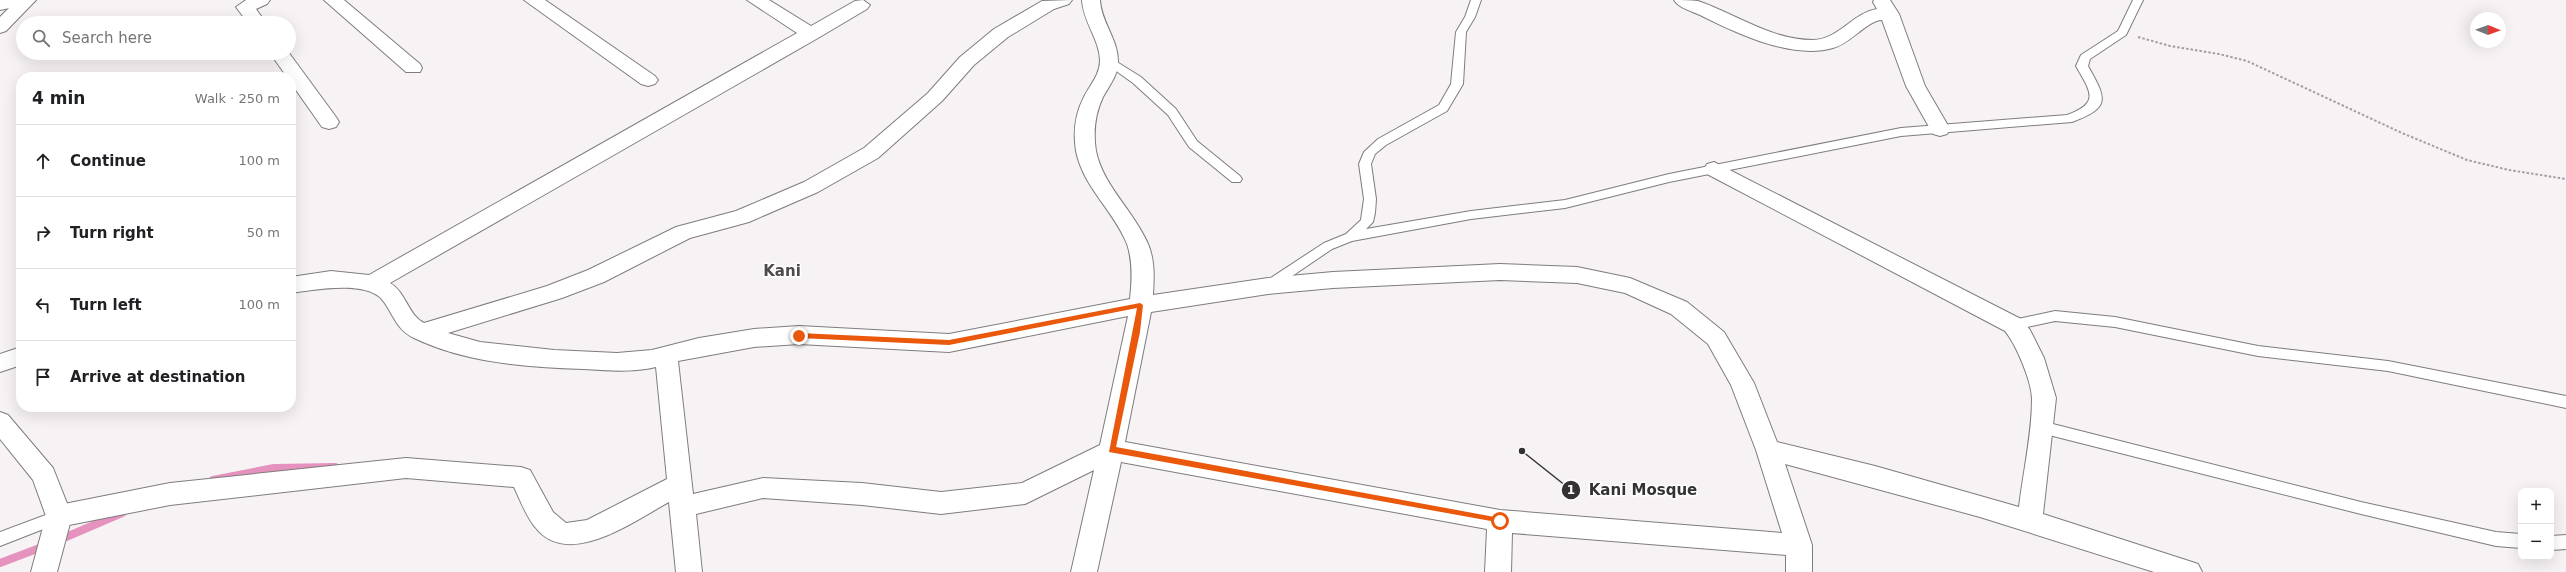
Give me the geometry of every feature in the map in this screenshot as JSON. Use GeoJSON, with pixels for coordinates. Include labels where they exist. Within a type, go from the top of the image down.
{"type":"FeatureCollection","features":[{"type":"Feature","properties":{"kind":"street"},"geometry":{"type":"LineString","coordinates":[[0,5],[24,0]]}},
{"type":"Feature","properties":{"kind":"street"},"geometry":{"type":"LineString","coordinates":[[0,27],[27,0]]}},
{"type":"Feature","properties":{"kind":"street"},"geometry":{"type":"LineString","coordinates":[[252,16],[245,6],[261,0]]}},
{"type":"Feature","properties":{"kind":"street"},"geometry":{"type":"LineString","coordinates":[[333,0],[413,68]]}},
{"type":"Feature","properties":{"kind":"street"},"geometry":{"type":"LineString","coordinates":[[534,0],[648,80]]}},
{"type":"Feature","properties":{"kind":"street"},"geometry":{"type":"LineString","coordinates":[[756,0],[811,34]]}},
{"type":"Feature","properties":{"kind":"street"},"geometry":{"type":"LineString","coordinates":[[422,332],[554,292],[596,276],[684,232],[742,217],[811,187],[870,153],[935,97],[967,61],[1001,33],[1048,5],[1063,0]]}},
{"type":"Feature","properties":{"kind":"street"},"geometry":{"type":"LineString","coordinates":[[1084,572],[1137,332],[1140,305],[1141,256],[1126,224],[1101,188],[1088,158],[1084,129],[1090,102],[1103,80],[1109,61],[1091,0]]}},
{"type":"Feature","properties":{"kind":"street"},"geometry":{"type":"LineString","coordinates":[[1683,0],[1713,16],[1776,40],[1810,45],[1828,44],[1847,37],[1885,7],[1922,102],[1940,129]]}},
{"type":"Feature","properties":{"kind":"street"},"geometry":{"type":"LineString","coordinates":[[372,283],[861,5]]}},
{"type":"Feature","properties":{"kind":"street"},"geometry":{"type":"LineString","coordinates":[[284,60],[293,72]]}},
{"type":"Feature","properties":{"kind":"street"},"geometry":{"type":"LineString","coordinates":[[296,76],[329,122]]}},
{"type":"Feature","properties":{"kind":"street"},"geometry":{"type":"LineString","coordinates":[[1714,169],[2013,325],[2022,336],[2032,358],[2044,398],[2030,520]]}},
{"type":"Feature","properties":{"kind":"street"},"geometry":{"type":"LineString","coordinates":[[296,284],[331,279],[372,283],[391,294],[410,326],[436,338],[480,351],[554,360],[616,362],[666,355],[699,347],[754,338],[799,336],[949,342],[1140,305],[1268,286],[1333,280],[1500,272],[1577,275],[1630,286],[1679,308],[1716,338],[1742,382],[1768,450],[1799,545],[1799,572]]}},
{"type":"Feature","properties":{"kind":"street"},"geometry":{"type":"LineString","coordinates":[[666,355],[689,572]]}},
{"type":"Feature","properties":{"kind":"street"},"geometry":{"type":"LineString","coordinates":[[0,363],[16,358]]}},
{"type":"Feature","properties":{"kind":"street"},"geometry":{"type":"LineString","coordinates":[[0,422],[44,474],[59,516],[44,572]]}},
{"type":"Feature","properties":{"kind":"street"},"geometry":{"type":"LineString","coordinates":[[59,516],[170,494],[406,468],[521,477],[544,520],[562,534],[591,531],[681,496],[763,488],[862,494],[941,503],[1025,493],[1112,450],[1500,521],[1799,545]]}},
{"type":"Feature","properties":{"kind":"street"},"geometry":{"type":"LineString","coordinates":[[1768,450],[1866,473],[2030,520],[2189,572]]}},
{"type":"Feature","properties":{"kind":"street"},"geometry":{"type":"LineString","coordinates":[[1498,572],[1500,521]]}},
{"type":"Feature","properties":{"kind":"lane"},"geometry":{"type":"LineString","coordinates":[[1350,237],[1367,222],[1368,218],[1370,199],[1365,164],[1370,152],[1382,142],[1443,108],[1457,84],[1461,32],[1470,17],[1476,0]]}},
{"type":"Feature","properties":{"kind":"lane"},"geometry":{"type":"LineString","coordinates":[[1268,286],[1328,246],[1350,237],[1471,215],[1565,204],[1714,169],[1901,132],[2068,119],[2085,113],[2096,102],[2097,93],[2082,66],[2085,57],[2122,33],[2138,0]]}},
{"type":"Feature","properties":{"kind":"lane"},"geometry":{"type":"LineString","coordinates":[[1109,61],[1137,80],[1172,112],[1193,144],[1236,179]]}},
{"type":"Feature","properties":{"kind":"lane"},"geometry":{"type":"LineString","coordinates":[[2013,325],[2055,316],[2115,322],[2258,351],[2388,366],[2566,402]]}},
{"type":"Feature","properties":{"kind":"lane"},"geometry":{"type":"LineString","coordinates":[[2041,427],[2361,508],[2496,539],[2518,541]]}},
{"type":"Feature","properties":{"kind":"lane"},"geometry":{"type":"LineString","coordinates":[[0,539],[59,516]]}},
{"type":"Feature","properties":{"kind":"lane"},"geometry":{"type":"LineString","coordinates":[[2554,543],[2566,542]]}},
{"type":"Feature","properties":{"kind":"path"},"geometry":{"type":"LineString","coordinates":[[2122,33],[2170,46],[2207,50],[2246,61],[2309,87],[2399,132],[2455,155],[2530,174],[2566,180]]}},
{"type":"Feature","properties":{"kind":"waterway"},"geometry":{"type":"LineString","coordinates":[[213,480],[274,468],[335,467]]}},
{"type":"Feature","properties":{"kind":"waterway"},"geometry":{"type":"LineString","coordinates":[[59,540],[122,513]]}},
{"type":"Feature","properties":{"kind":"waterway"},"geometry":{"type":"LineString","coordinates":[[0,563],[45,546]]}},
{"type":"Feature","properties":{"kind":"place","name":"Kani Mosque"},"geometry":{"type":"Point","coordinates":[1522,451]}},
{"type":"Feature","properties":{"kind":"district","name":"Kani"},"geometry":{"type":"Point","coordinates":[782,271]}},
{"type":"Feature","properties":{"kind":"route"},"geometry":{"type":"LineString","coordinates":[[799,336],[949,342],[996,335],[1140,305],[1137,332],[1112,450],[1500,521]]}}]}
